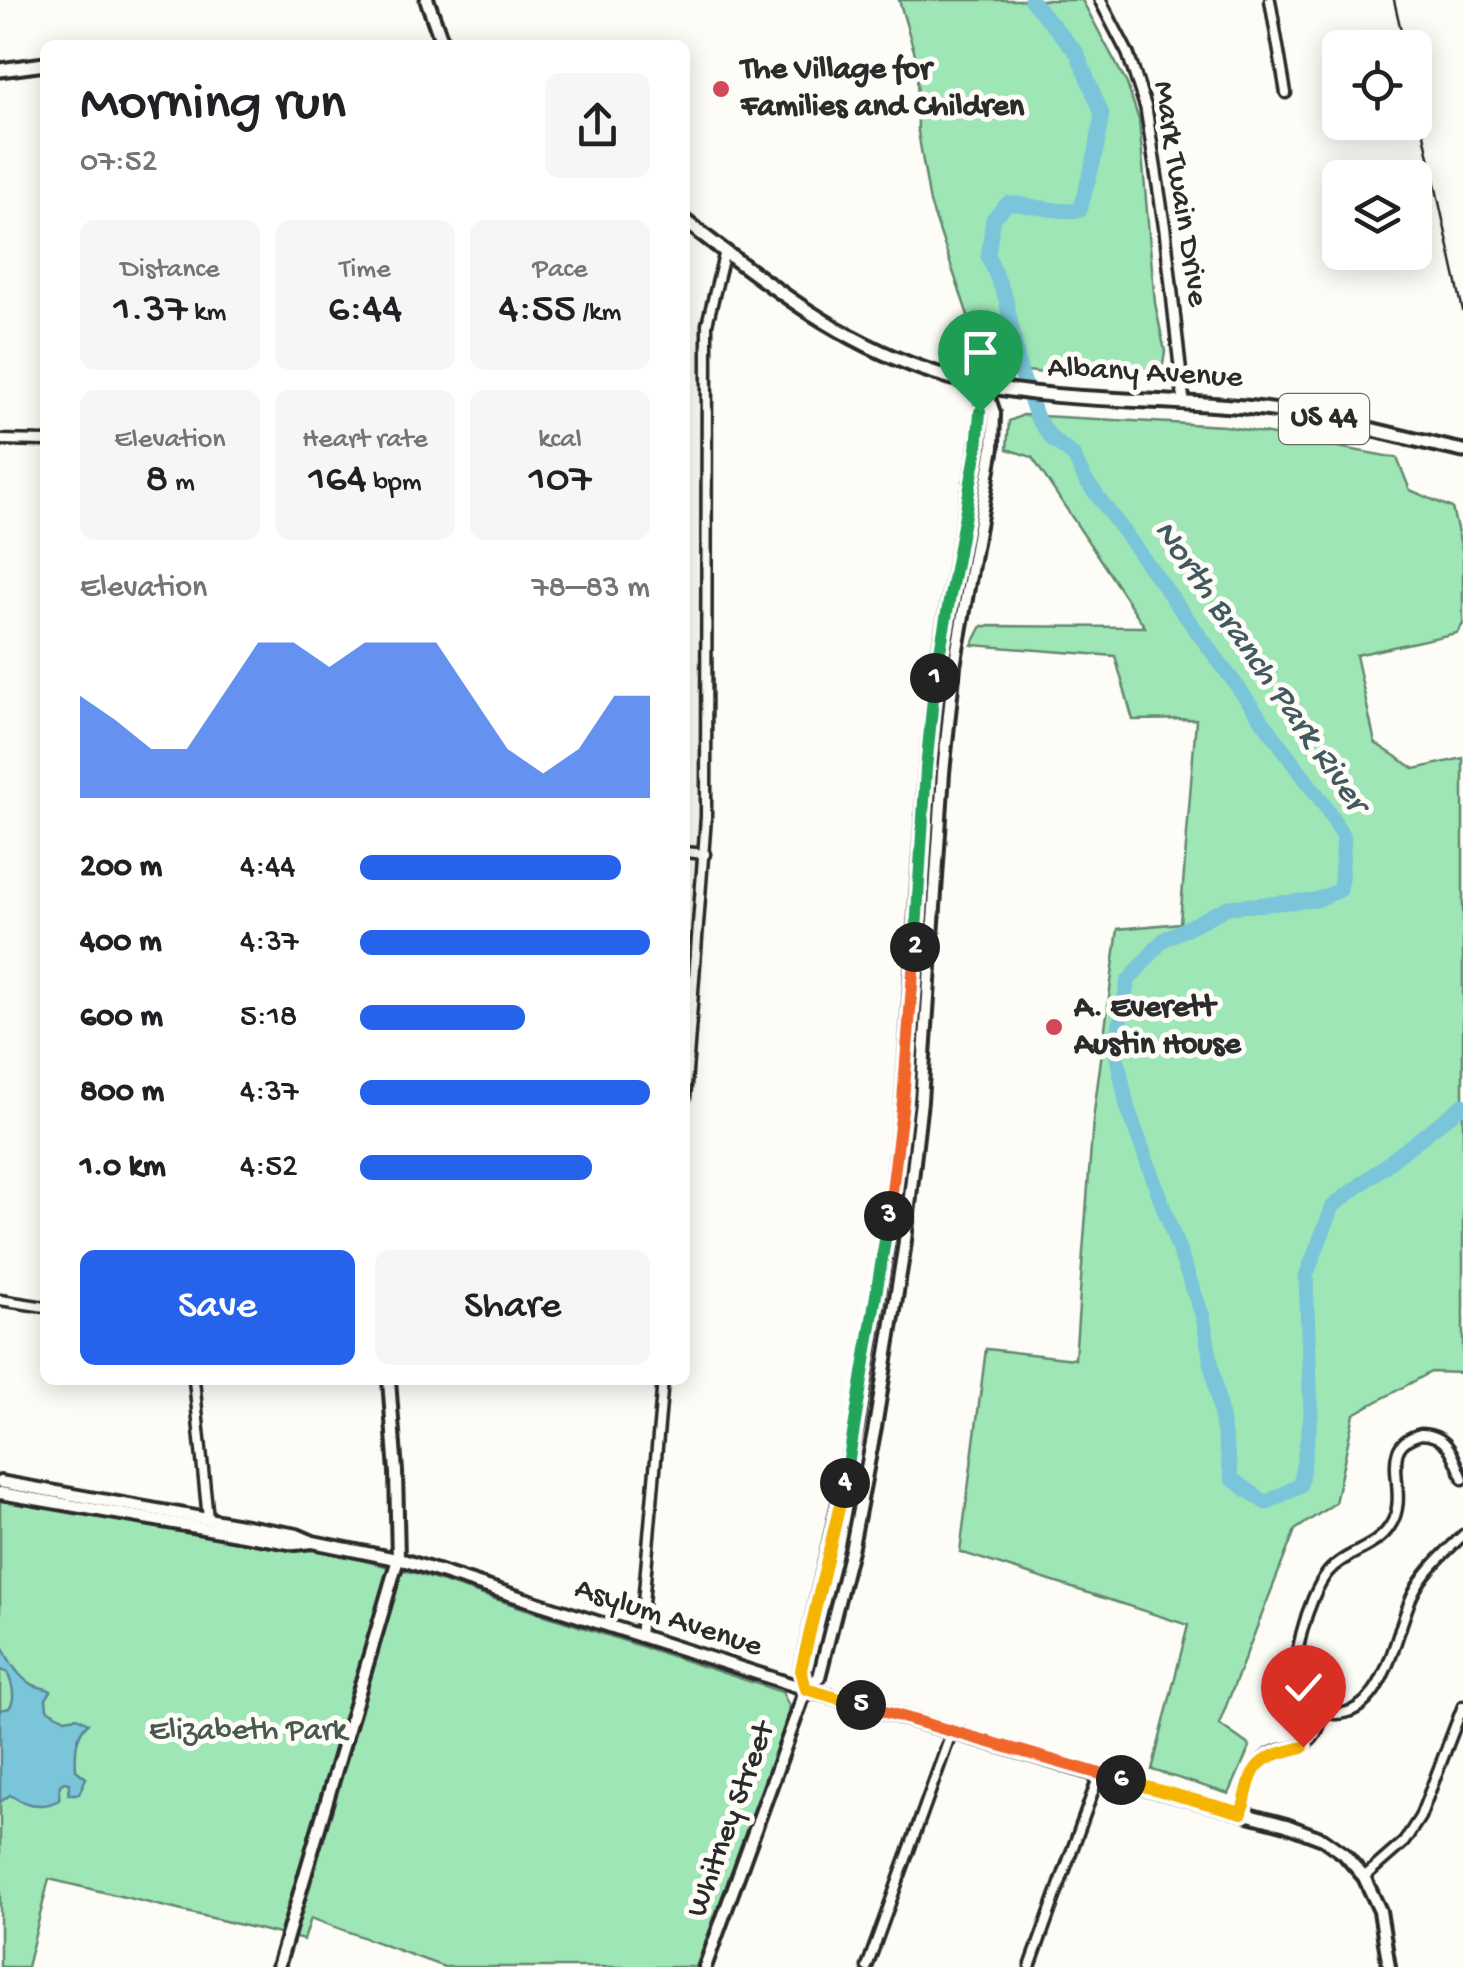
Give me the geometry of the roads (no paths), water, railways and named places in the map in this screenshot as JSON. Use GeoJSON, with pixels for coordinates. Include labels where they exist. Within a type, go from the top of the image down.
{"type":"FeatureCollection","features":[{"type":"Feature","properties":{"kind":"main road"},"geometry":{"type":"LineString","coordinates":[[427,0],[441,40]]}},
{"type":"Feature","properties":{"kind":"main road"},"geometry":{"type":"LineString","coordinates":[[0,70],[40,65]]}},
{"type":"Feature","properties":{"kind":"main road","name":"Albany Avenue"},"geometry":{"type":"LineString","coordinates":[[690,226],[806,312],[856,341],[922,368],[985,387],[1046,396],[1286,412],[1463,451]]}},
{"type":"Feature","properties":{"kind":"main road"},"geometry":{"type":"LineString","coordinates":[[985,387],[994,413],[993,447],[954,666],[943,773],[922,1101],[904,1249],[852,1546],[819,1678],[806,1689],[801,1670],[857,1423],[886,1247],[903,1101],[937,664],[985,387]]}},
{"type":"Feature","properties":{"kind":"main road"},"geometry":{"type":"LineString","coordinates":[[937,664],[954,666]]}},
{"type":"Feature","properties":{"kind":"main road"},"geometry":{"type":"LineString","coordinates":[[926,769],[943,773]]}},
{"type":"Feature","properties":{"kind":"main road"},"geometry":{"type":"LineString","coordinates":[[916,937],[934,938]]}},
{"type":"Feature","properties":{"kind":"main road"},"geometry":{"type":"LineString","coordinates":[[903,1101],[922,1101]]}},
{"type":"Feature","properties":{"kind":"main road"},"geometry":{"type":"LineString","coordinates":[[886,1247],[904,1249]]}},
{"type":"Feature","properties":{"kind":"main road"},"geometry":{"type":"LineString","coordinates":[[278,1967],[398,1559],[389,1385]]}},
{"type":"Feature","properties":{"kind":"main road"},"geometry":{"type":"LineString","coordinates":[[857,1423],[875,1427]]}},
{"type":"Feature","properties":{"kind":"main road","name":"Asylum Avenue"},"geometry":{"type":"LineString","coordinates":[[0,1482],[209,1524]]}},
{"type":"Feature","properties":{"kind":"main road","name":"Asylum Avenue"},"geometry":{"type":"LineString","coordinates":[[0,1493],[297,1534],[313,1542],[398,1559],[806,1689],[1286,1825],[1323,1840],[1344,1854],[1364,1876],[1380,1910],[1388,1967]]}},
{"type":"Feature","properties":{"kind":"main road"},"geometry":{"type":"LineString","coordinates":[[832,1542],[852,1546]]}},
{"type":"Feature","properties":{"kind":"main road","name":"Whitney Street"},"geometry":{"type":"LineString","coordinates":[[705,1967],[806,1689]]}},
{"type":"Feature","properties":{"kind":"street","name":"Mark Twain Drive"},"geometry":{"type":"LineString","coordinates":[[1100,0],[1128,54],[1146,108],[1165,230],[1184,403]]}},
{"type":"Feature","properties":{"kind":"street"},"geometry":{"type":"LineString","coordinates":[[1270,0],[1286,93]]}},
{"type":"Feature","properties":{"kind":"street"},"geometry":{"type":"LineString","coordinates":[[690,1035],[704,854],[707,324],[725,251]]}},
{"type":"Feature","properties":{"kind":"street"},"geometry":{"type":"LineString","coordinates":[[0,440],[40,441]]}},
{"type":"Feature","properties":{"kind":"street"},"geometry":{"type":"LineString","coordinates":[[690,853],[704,854]]}},
{"type":"Feature","properties":{"kind":"street"},"geometry":{"type":"LineString","coordinates":[[0,1300],[40,1306]]}},
{"type":"Feature","properties":{"kind":"street"},"geometry":{"type":"LineString","coordinates":[[195,1385],[209,1524]]}},
{"type":"Feature","properties":{"kind":"street"},"geometry":{"type":"LineString","coordinates":[[640,1637],[663,1385]]}},
{"type":"Feature","properties":{"kind":"street"},"geometry":{"type":"LineString","coordinates":[[1463,1479],[1450,1447],[1442,1439],[1421,1434],[1400,1444],[1395,1456],[1400,1504],[1394,1522],[1384,1536],[1328,1572],[1294,1658],[1299,1698],[1323,1713],[1359,1708],[1373,1696],[1415,1590],[1463,1535]]}},
{"type":"Feature","properties":{"kind":"street"},"geometry":{"type":"LineString","coordinates":[[1364,1876],[1404,1842],[1420,1817],[1463,1706]]}},
{"type":"Feature","properties":{"kind":"street"},"geometry":{"type":"LineString","coordinates":[[1242,1813],[1254,1769],[1266,1756],[1303,1747],[1314,1736],[1323,1713]]}},
{"type":"Feature","properties":{"kind":"street"},"geometry":{"type":"LineString","coordinates":[[867,1967],[952,1732]]}},
{"type":"Feature","properties":{"kind":"street"},"geometry":{"type":"LineString","coordinates":[[1030,1967],[1099,1774]]}},
{"type":"Feature","properties":{"kind":"water"},"geometry":{"type":"Polygon","coordinates":[[[0,1639],[18,1673],[30,1683],[51,1691],[46,1699],[47,1709],[65,1719],[77,1717],[88,1723],[80,1733],[76,1751],[76,1770],[86,1778],[79,1794],[69,1794],[70,1783],[64,1782],[60,1785],[59,1800],[46,1805],[33,1805],[10,1795],[0,1802],[0,1710],[9,1708],[13,1695],[7,1672],[0,1670],[0,1639]]]}},
{"type":"Feature","properties":{"kind":"waterway","name":"North Branch Park River"},"geometry":{"type":"LineString","coordinates":[[1031,0],[1077,53],[1102,114],[1080,210],[1008,203],[993,219],[988,256],[1006,299],[1020,370],[1037,418],[1052,439],[1073,455],[1085,479],[1323,803],[1344,838],[1340,890],[1316,900],[1228,907],[1163,940],[1128,981],[1115,1047],[1127,1106],[1203,1317],[1232,1479],[1266,1503],[1300,1485],[1311,1416],[1306,1276],[1333,1206],[1463,1105]]}},
{"type":"Feature","properties":{"kind":"railway"},"geometry":{"type":"LineString","coordinates":[[1394,0],[1401,30]]}},
{"type":"Feature","properties":{"kind":"railway"},"geometry":{"type":"LineString","coordinates":[[1425,140],[1463,311]]}},
{"type":"Feature","properties":{"kind":"place","name":"The Village for Families and Children"},"geometry":{"type":"Point","coordinates":[721,89]}},
{"type":"Feature","properties":{"kind":"place","name":"A. Everett Austin House"},"geometry":{"type":"Point","coordinates":[1054,1027]}},
{"type":"Feature","properties":{"kind":"park label","name":"Elizabeth Park"},"geometry":{"type":"Point","coordinates":[248,1732]}}]}
